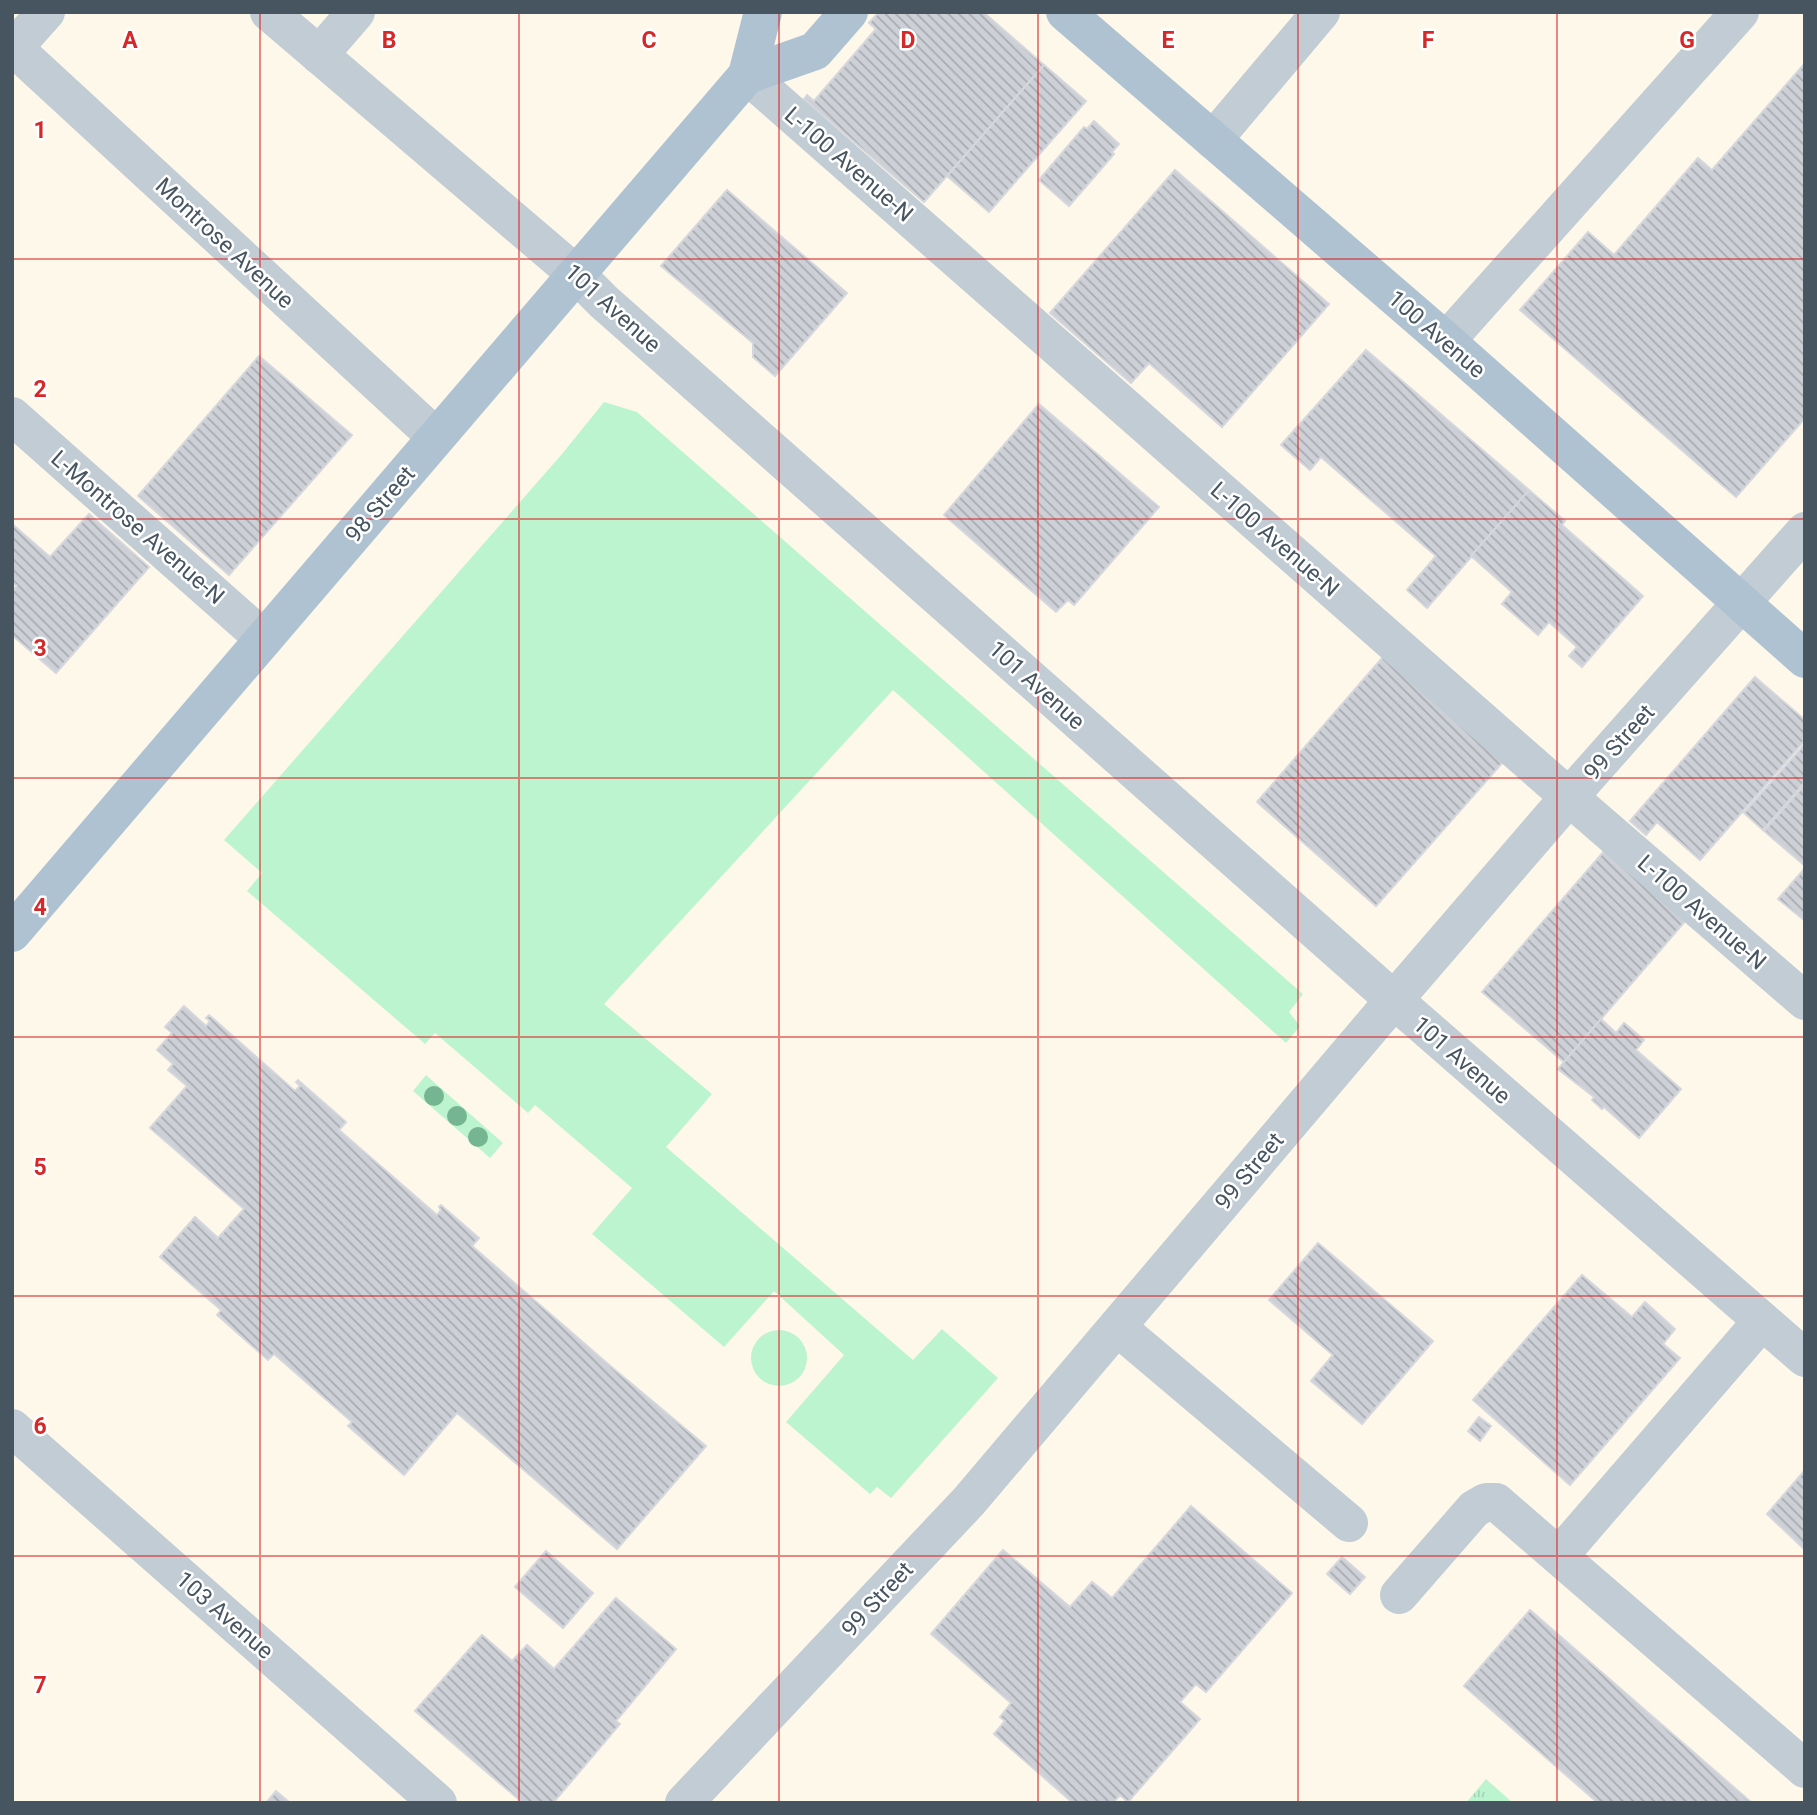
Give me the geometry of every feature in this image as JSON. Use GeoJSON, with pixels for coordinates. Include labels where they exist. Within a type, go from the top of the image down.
{"type":"FeatureCollection","features":[{"type":"Feature","properties":{"kind":"main road","name":"98 Street"},"geometry":{"type":"LineString","coordinates":[[12,933],[747,75],[763,12]]}},
{"type":"Feature","properties":{"kind":"main road","name":"98 Street"},"geometry":{"type":"LineString","coordinates":[[747,75],[815,51],[849,12]]}},
{"type":"Feature","properties":{"kind":"main road","name":"100 Avenue"},"geometry":{"type":"LineString","coordinates":[[1065,12],[1446,341],[1805,659]]}},
{"type":"Feature","properties":{"kind":"street","name":"Montrose Avenue"},"geometry":{"type":"LineString","coordinates":[[46,12],[14,48],[436,438]]}},
{"type":"Feature","properties":{"kind":"street","name":"101 Avenue"},"geometry":{"type":"LineString","coordinates":[[269,12],[576,274],[604,302],[1394,1000],[1805,1358]]}},
{"type":"Feature","properties":{"kind":"street"},"geometry":{"type":"LineString","coordinates":[[318,55],[356,12]]}},
{"type":"Feature","properties":{"kind":"street"},"geometry":{"type":"LineString","coordinates":[[1213,140],[1321,12]]}},
{"type":"Feature","properties":{"kind":"street"},"geometry":{"type":"LineString","coordinates":[[1446,341],[1740,12]]}},
{"type":"Feature","properties":{"kind":"street","name":"L-100 Avenue-N"},"geometry":{"type":"LineString","coordinates":[[747,75],[1805,1001]]}},
{"type":"Feature","properties":{"kind":"street","name":"L-Montrose Avenue-N"},"geometry":{"type":"LineString","coordinates":[[12,416],[264,639]]}},
{"type":"Feature","properties":{"kind":"street","name":"99 Street"},"geometry":{"type":"LineString","coordinates":[[684,1803],[969,1501],[1394,1000],[1569,797],[1805,531]]}},
{"type":"Feature","properties":{"kind":"street"},"geometry":{"type":"LineString","coordinates":[[1559,1556],[1762,1321]]}},
{"type":"Feature","properties":{"kind":"street"},"geometry":{"type":"LineString","coordinates":[[1117,1327],[1349,1523]]}},
{"type":"Feature","properties":{"kind":"street","name":"103 Avenue"},"geometry":{"type":"LineString","coordinates":[[12,1428],[438,1803]]}},
{"type":"Feature","properties":{"kind":"street"},"geometry":{"type":"LineString","coordinates":[[1399,1595],[1474,1509],[1486,1502],[1496,1502],[1805,1769]]}},
{"type":"Feature","properties":{"kind":"shaded area"},"geometry":{"type":"Polygon","coordinates":[[[12,12],[1805,12],[1805,1803],[12,1803],[12,12]]]}},
{"type":"Feature","properties":{"kind":"green space"},"geometry":{"type":"Polygon","coordinates":[[[604,402],[637,412],[1303,994],[1289,1012],[1300,1026],[1286,1043],[893,690],[604,1004],[712,1094],[666,1147],[913,1360],[942,1329],[998,1378],[891,1498],[877,1487],[870,1494],[786,1422],[844,1355],[774,1291],[724,1347],[592,1234],[632,1188],[535,1105],[528,1113],[435,1033],[425,1044],[247,891],[262,873],[224,840],[562,454],[604,402]]]}},
{"type":"Feature","properties":{"kind":"green space"},"geometry":{"type":"Polygon","coordinates":[[[426,1075],[503,1143],[490,1158],[413,1091],[426,1075]]]}},
{"type":"Feature","properties":{"kind":"green space"},"geometry":{"type":"Polygon","coordinates":[[[779,1330],[799,1338],[807,1358],[799,1378],[779,1386],[759,1378],[751,1358],[759,1338],[779,1330]]]}},
{"type":"Feature","properties":{"kind":"green space"},"geometry":{"type":"Polygon","coordinates":[[[1486,1779],[1513,1803],[1466,1803],[1486,1779]]]}},
{"type":"Feature","properties":{"kind":"building"},"geometry":{"type":"Polygon","coordinates":[[[879,12],[983,12],[1044,65],[924,202],[804,99],[807,95],[814,101],[876,29],[869,23],[879,12]]]}},
{"type":"Feature","properties":{"kind":"building"},"geometry":{"type":"Polygon","coordinates":[[[1805,63],[1805,418],[1736,497],[1520,310],[1588,232],[1614,255],[1698,158],[1712,170],[1805,63]]]}},
{"type":"Feature","properties":{"kind":"building"},"geometry":{"type":"Polygon","coordinates":[[[1044,65],[1086,101],[989,212],[947,176],[1044,65]]]}},
{"type":"Feature","properties":{"kind":"building"},"geometry":{"type":"Polygon","coordinates":[[[1094,121],[1119,144],[1112,152],[1114,154],[1069,206],[1039,180],[1084,127],[1087,129],[1094,121]]]}},
{"type":"Feature","properties":{"kind":"building"},"geometry":{"type":"Polygon","coordinates":[[[1175,170],[1329,304],[1222,427],[1149,363],[1131,383],[1050,313],[1175,170]]]}},
{"type":"Feature","properties":{"kind":"building"},"geometry":{"type":"Polygon","coordinates":[[[727,190],[847,293],[775,376],[753,357],[753,343],[661,266],[727,190]]]}},
{"type":"Feature","properties":{"kind":"building"},"geometry":{"type":"Polygon","coordinates":[[[1366,350],[1529,490],[1427,608],[1407,590],[1436,556],[1321,457],[1310,470],[1281,445],[1366,350]]]}},
{"type":"Feature","properties":{"kind":"building"},"geometry":{"type":"Polygon","coordinates":[[[259,356],[352,435],[229,575],[138,496],[259,356]]]}},
{"type":"Feature","properties":{"kind":"building"},"geometry":{"type":"Polygon","coordinates":[[[1039,404],[1159,507],[1074,605],[1068,600],[1056,612],[944,515],[1039,404]]]}},
{"type":"Feature","properties":{"kind":"building"},"geometry":{"type":"Polygon","coordinates":[[[1529,490],[1565,521],[1562,525],[1643,596],[1582,667],[1569,656],[1577,647],[1549,622],[1538,635],[1502,604],[1512,592],[1471,556],[1529,490]]]}},
{"type":"Feature","properties":{"kind":"building"},"geometry":{"type":"Polygon","coordinates":[[[89,514],[149,567],[56,673],[12,635],[12,592],[17,586],[12,582],[12,524],[50,557],[89,514]]]}},
{"type":"Feature","properties":{"kind":"building"},"geometry":{"type":"Polygon","coordinates":[[[1383,657],[1503,762],[1376,906],[1257,802],[1383,657]]]}},
{"type":"Feature","properties":{"kind":"building"},"geometry":{"type":"Polygon","coordinates":[[[1755,677],[1805,720],[1805,740],[1700,860],[1657,822],[1646,835],[1630,821],[1755,677]]]}},
{"type":"Feature","properties":{"kind":"building"},"geometry":{"type":"Polygon","coordinates":[[[1805,744],[1805,782],[1763,830],[1744,813],[1805,744]]]}},
{"type":"Feature","properties":{"kind":"building"},"geometry":{"type":"Polygon","coordinates":[[[1805,784],[1805,865],[1804,865],[1764,831],[1805,784]]]}},
{"type":"Feature","properties":{"kind":"building"},"geometry":{"type":"Polygon","coordinates":[[[1606,849],[1687,919],[1564,1062],[1482,992],[1606,849]]]}},
{"type":"Feature","properties":{"kind":"building"},"geometry":{"type":"Polygon","coordinates":[[[1805,868],[1805,921],[1778,899],[1805,868]]]}},
{"type":"Feature","properties":{"kind":"building"},"geometry":{"type":"Polygon","coordinates":[[[184,1006],[206,1026],[210,1021],[206,1018],[209,1015],[295,1091],[300,1086],[296,1082],[298,1080],[346,1122],[339,1130],[437,1215],[441,1205],[479,1238],[472,1246],[706,1446],[617,1549],[457,1413],[404,1475],[348,1426],[352,1422],[274,1354],[268,1360],[217,1315],[221,1310],[160,1257],[195,1217],[218,1238],[244,1209],[150,1128],[187,1086],[168,1070],[173,1064],[157,1050],[172,1033],[165,1027],[184,1006]]]}},
{"type":"Feature","properties":{"kind":"building"},"geometry":{"type":"Polygon","coordinates":[[[1601,1019],[1616,1033],[1624,1023],[1644,1040],[1636,1050],[1681,1089],[1639,1138],[1558,1069],[1601,1019]]]}},
{"type":"Feature","properties":{"kind":"building"},"geometry":{"type":"Polygon","coordinates":[[[1318,1243],[1433,1341],[1362,1424],[1311,1381],[1333,1355],[1269,1300],[1318,1243]]]}},
{"type":"Feature","properties":{"kind":"building"},"geometry":{"type":"Polygon","coordinates":[[[1582,1275],[1632,1317],[1645,1302],[1675,1329],[1663,1344],[1680,1358],[1570,1485],[1473,1400],[1582,1275]]]}},
{"type":"Feature","properties":{"kind":"building"},"geometry":{"type":"Polygon","coordinates":[[[1479,1417],[1491,1426],[1480,1441],[1468,1431],[1479,1417]]]}},
{"type":"Feature","properties":{"kind":"building"},"geometry":{"type":"Polygon","coordinates":[[[1805,1470],[1805,1550],[1767,1514],[1805,1470]]]}},
{"type":"Feature","properties":{"kind":"building"},"geometry":{"type":"Polygon","coordinates":[[[1191,1506],[1292,1593],[1206,1692],[1196,1684],[1180,1702],[1200,1719],[1128,1802],[1120,1795],[1113,1803],[1073,1803],[994,1734],[1005,1721],[1000,1717],[1011,1703],[931,1634],[1003,1550],[1070,1607],[1092,1582],[1112,1598],[1191,1506]]]}},
{"type":"Feature","properties":{"kind":"building"},"geometry":{"type":"Polygon","coordinates":[[[546,1551],[593,1593],[563,1628],[515,1587],[546,1551]]]}},
{"type":"Feature","properties":{"kind":"building"},"geometry":{"type":"Polygon","coordinates":[[[1342,1557],[1365,1577],[1350,1594],[1327,1574],[1342,1557]]]}},
{"type":"Feature","properties":{"kind":"building"},"geometry":{"type":"Polygon","coordinates":[[[616,1598],[676,1649],[616,1721],[620,1724],[553,1803],[523,1803],[415,1711],[482,1635],[512,1661],[527,1645],[554,1669],[616,1598]]]}},
{"type":"Feature","properties":{"kind":"building"},"geometry":{"type":"Polygon","coordinates":[[[1530,1610],[1752,1803],[1598,1803],[1464,1686],[1530,1610]]]}},
{"type":"Feature","properties":{"kind":"building"},"geometry":{"type":"Polygon","coordinates":[[[276,1791],[290,1803],[266,1803],[276,1791]]]}}]}
